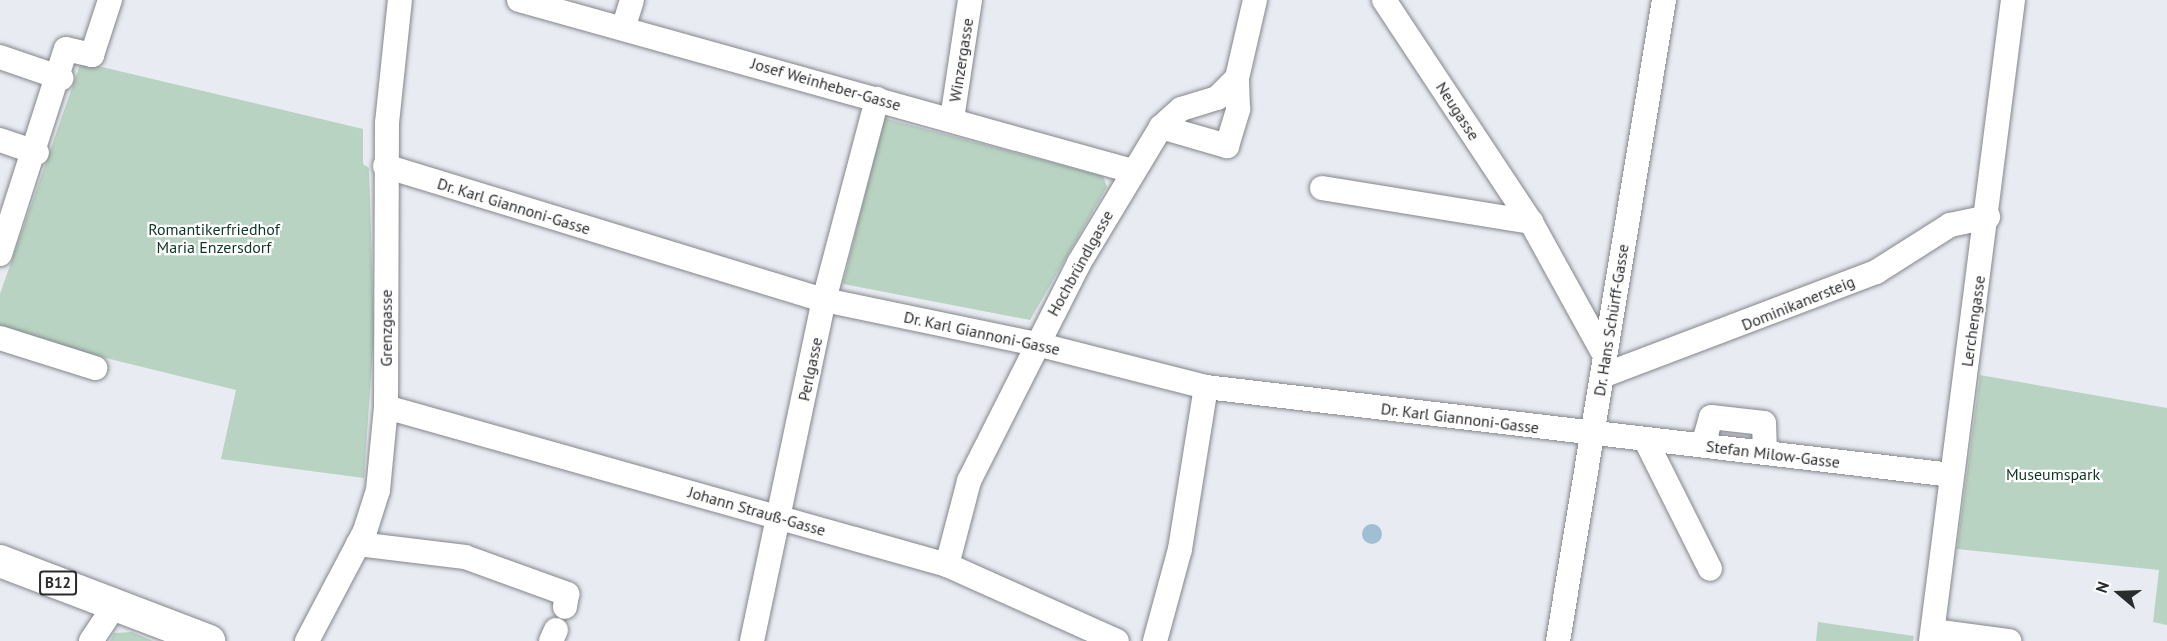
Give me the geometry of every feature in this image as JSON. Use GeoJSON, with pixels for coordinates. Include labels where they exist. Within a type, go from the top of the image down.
{"type":"FeatureCollection","features":[{"type":"Feature","properties":{"kind":"main road","name":"B12"},"geometry":{"type":"LineString","coordinates":[[0,561],[209,641]]}},
{"type":"Feature","properties":{"kind":"street"},"geometry":{"type":"LineString","coordinates":[[0,254],[37,153],[61,78],[66,49],[92,55],[110,0]]}},
{"type":"Feature","properties":{"kind":"street","name":"Grenzgasse"},"geometry":{"type":"LineString","coordinates":[[307,641],[358,544],[378,490],[387,407],[385,166],[400,0]]}},
{"type":"Feature","properties":{"kind":"street","name":"Josef Weinheber-Gasse"},"geometry":{"type":"LineString","coordinates":[[519,0],[624,26],[1132,171]]}},
{"type":"Feature","properties":{"kind":"street"},"geometry":{"type":"LineString","coordinates":[[624,26],[632,0]]}},
{"type":"Feature","properties":{"kind":"street","name":"Winzergasse"},"geometry":{"type":"LineString","coordinates":[[952,119],[970,0]]}},
{"type":"Feature","properties":{"kind":"street"},"geometry":{"type":"LineString","coordinates":[[1161,128],[1227,146],[1238,110],[1237,78],[1255,0]]}},
{"type":"Feature","properties":{"kind":"street","name":"Neugasse"},"geometry":{"type":"LineString","coordinates":[[1384,0],[1531,222],[1603,365]]}},
{"type":"Feature","properties":{"kind":"street","name":"Dr. Hans Schürff-Gasse"},"geometry":{"type":"LineString","coordinates":[[1558,641],[1664,0]]}},
{"type":"Feature","properties":{"kind":"street","name":"Lerchengasse"},"geometry":{"type":"LineString","coordinates":[[1932,636],[1988,217],[2013,0]]}},
{"type":"Feature","properties":{"kind":"street"},"geometry":{"type":"LineString","coordinates":[[0,57],[61,78]]}},
{"type":"Feature","properties":{"kind":"street","name":"Hochbründlgasse"},"geometry":{"type":"LineString","coordinates":[[947,565],[969,481],[1036,344],[1132,171],[1161,128],[1181,110],[1217,98],[1237,78]]}},
{"type":"Feature","properties":{"kind":"street","name":"Perlgasse"},"geometry":{"type":"LineString","coordinates":[[752,641],[824,300],[877,99]]}},
{"type":"Feature","properties":{"kind":"street"},"geometry":{"type":"LineString","coordinates":[[0,141],[37,153]]}},
{"type":"Feature","properties":{"kind":"street","name":"Dr. Karl Giannoni-Gasse"},"geometry":{"type":"LineString","coordinates":[[385,166],[824,300],[1036,344],[1206,387],[1593,433]]}},
{"type":"Feature","properties":{"kind":"street"},"geometry":{"type":"LineString","coordinates":[[1322,188],[1531,222]]}},
{"type":"Feature","properties":{"kind":"street","name":"Dominikanersteig"},"geometry":{"type":"LineString","coordinates":[[1603,365],[1876,272],[1950,225],[1988,217]]}},
{"type":"Feature","properties":{"kind":"street"},"geometry":{"type":"LineString","coordinates":[[0,338],[95,368]]}},
{"type":"Feature","properties":{"kind":"street"},"geometry":{"type":"LineString","coordinates":[[1155,641],[1180,549],[1206,387]]}},
{"type":"Feature","properties":{"kind":"street","name":"Johann Strauß-Gasse"},"geometry":{"type":"LineString","coordinates":[[387,407],[947,565],[1117,641]]}},
{"type":"Feature","properties":{"kind":"street","name":"Stefan Milow-Gasse"},"geometry":{"type":"LineString","coordinates":[[1593,433],[1952,474]]}},
{"type":"Feature","properties":{"kind":"street"},"geometry":{"type":"LineString","coordinates":[[1645,439],[1710,569]]}},
{"type":"Feature","properties":{"kind":"street"},"geometry":{"type":"LineString","coordinates":[[358,544],[465,557],[567,594],[565,607]]}},
{"type":"Feature","properties":{"kind":"street"},"geometry":{"type":"LineString","coordinates":[[92,641],[115,604]]}},
{"type":"Feature","properties":{"kind":"street"},"geometry":{"type":"LineString","coordinates":[[1932,636],[2009,641]]}},
{"type":"Feature","properties":{"kind":"green space","name":"Romantikerfriedhof Maria Enzersdorf"},"geometry":{"type":"Polygon","coordinates":[[[81,62],[363,129],[363,164],[369,168],[374,332],[364,478],[221,459],[236,390],[0,332],[0,294],[81,62]]]}},
{"type":"Feature","properties":{"kind":"green space"},"geometry":{"type":"Polygon","coordinates":[[[884,118],[1103,176],[1107,187],[1030,320],[843,284],[884,118]]]}},
{"type":"Feature","properties":{"kind":"green space","name":"Museumspark"},"geometry":{"type":"Polygon","coordinates":[[[1980,375],[2167,408],[2167,625],[2153,622],[2159,570],[1957,549],[1980,375]]]}},
{"type":"Feature","properties":{"kind":"green space"},"geometry":{"type":"Polygon","coordinates":[[[1818,622],[1914,636],[1913,641],[1816,641],[1818,622]]]}},
{"type":"Feature","properties":{"kind":"green space"},"geometry":{"type":"Polygon","coordinates":[[[132,632],[153,641],[110,641],[114,633],[132,632]]]}},
{"type":"Feature","properties":{"kind":"water"},"geometry":{"type":"Polygon","coordinates":[[[1372,524],[1379,527],[1382,534],[1379,541],[1372,544],[1365,541],[1362,534],[1365,527],[1372,524]]]}}]}
